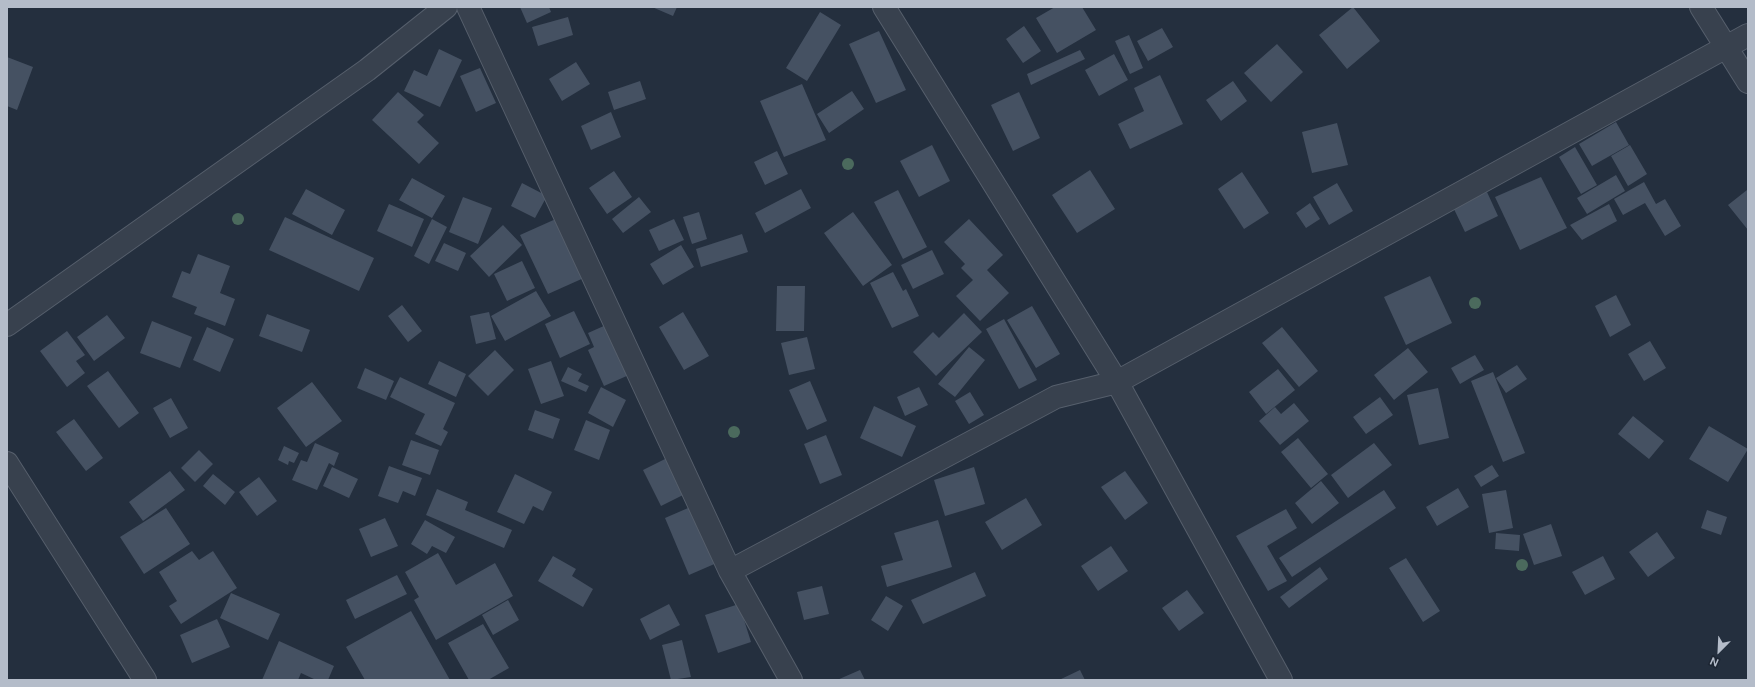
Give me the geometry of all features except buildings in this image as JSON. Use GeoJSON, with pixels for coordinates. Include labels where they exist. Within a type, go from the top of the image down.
{"type":"FeatureCollection","features":[{"type":"Feature","properties":{"kind":"street"},"geometry":{"type":"LineString","coordinates":[[7,325],[367,70],[446,7]]}},
{"type":"Feature","properties":{"kind":"street"},"geometry":{"type":"LineString","coordinates":[[468,7],[730,571],[792,680]]}},
{"type":"Feature","properties":{"kind":"street"},"geometry":{"type":"LineString","coordinates":[[884,7],[1116,382],[1281,680]]}},
{"type":"Feature","properties":{"kind":"street"},"geometry":{"type":"LineString","coordinates":[[1701,7],[1748,82]]}},
{"type":"Feature","properties":{"kind":"street"},"geometry":{"type":"LineString","coordinates":[[730,571],[1056,397],[1116,382],[1748,34]]}},
{"type":"Feature","properties":{"kind":"street"},"geometry":{"type":"LineString","coordinates":[[7,463],[145,680]]}}]}
